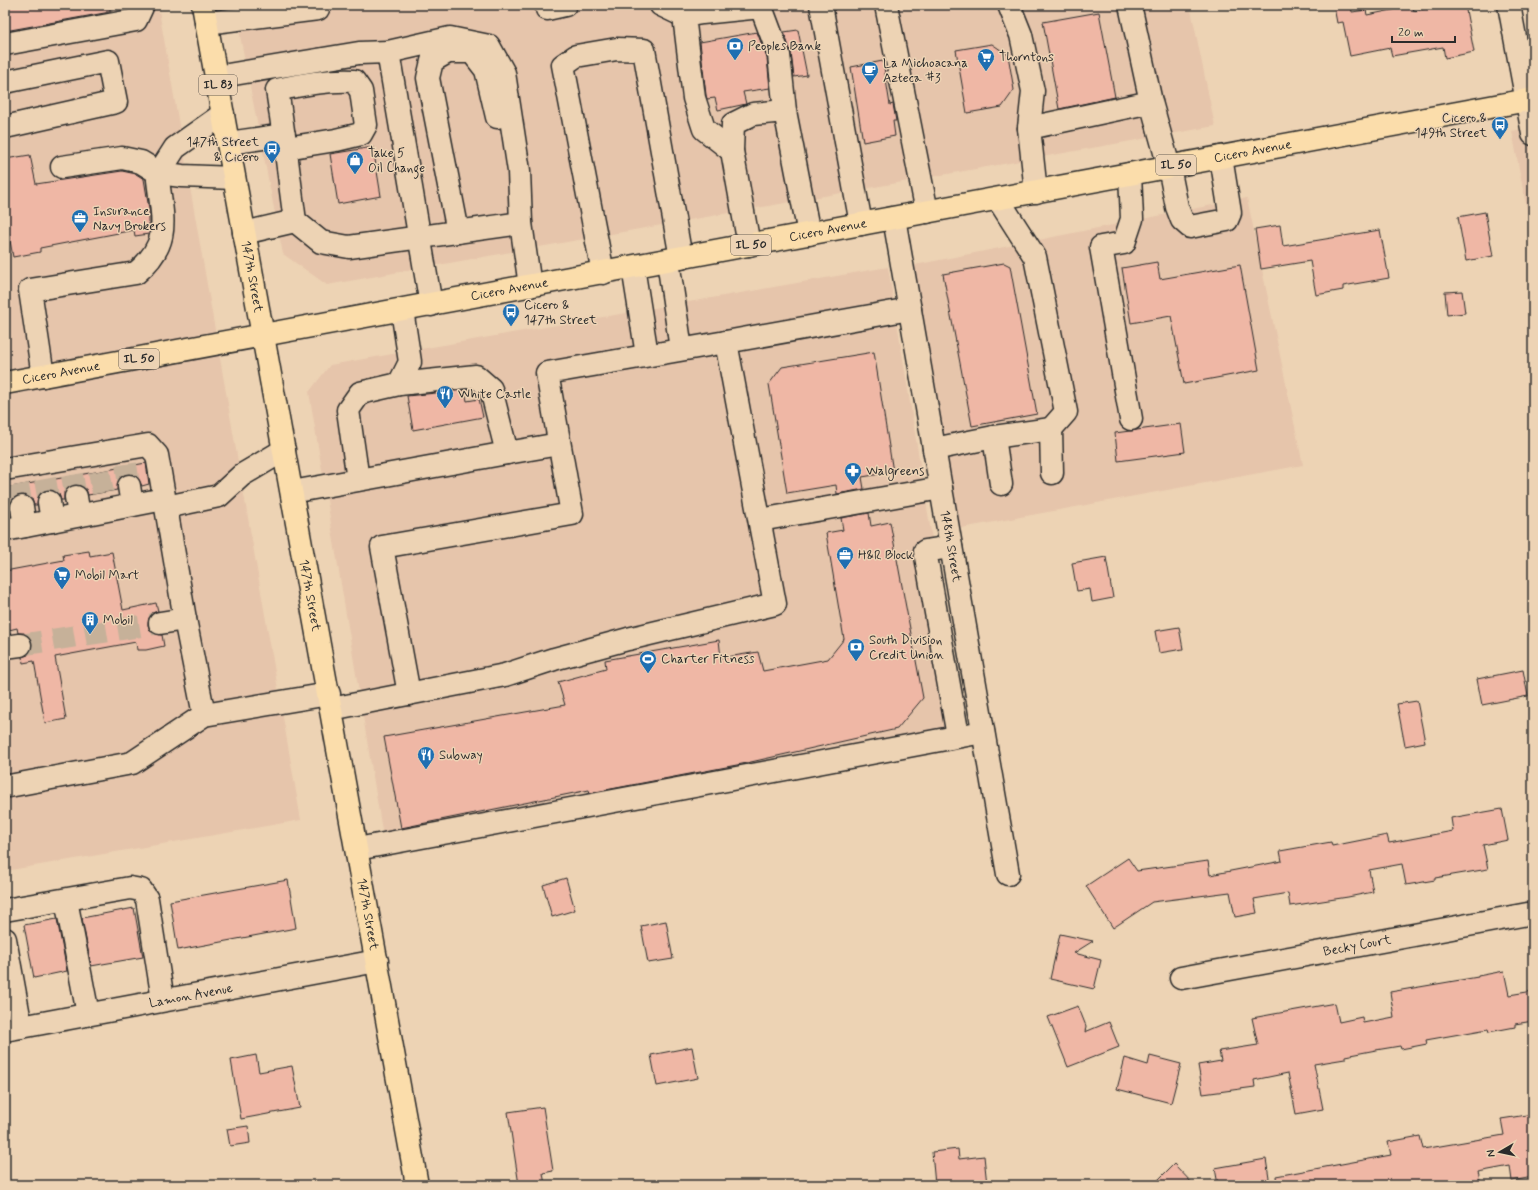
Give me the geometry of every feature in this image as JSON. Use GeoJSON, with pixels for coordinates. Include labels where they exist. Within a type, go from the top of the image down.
{"type":"FeatureCollection","features":[{"type":"Feature","properties":{"kind":"main road","name":"147th Street"},"geometry":{"type":"LineString","coordinates":[[205,14],[417,1185]]}},
{"type":"Feature","properties":{"kind":"main road","name":"Cicero Avenue"},"geometry":{"type":"LineString","coordinates":[[5,383],[431,305],[1530,99]]}},
{"type":"Feature","properties":{"kind":"street"},"geometry":{"type":"LineString","coordinates":[[205,14],[318,9],[318,5]]}},
{"type":"Feature","properties":{"kind":"street"},"geometry":{"type":"LineString","coordinates":[[661,5],[695,11],[761,6],[779,55],[785,111],[809,234]]}},
{"type":"Feature","properties":{"kind":"street"},"geometry":{"type":"LineString","coordinates":[[821,5],[861,224]]}},
{"type":"Feature","properties":{"kind":"street"},"geometry":{"type":"LineString","coordinates":[[886,5],[927,212]]}},
{"type":"Feature","properties":{"kind":"street"},"geometry":{"type":"LineString","coordinates":[[1009,5],[1021,35],[1034,91],[1029,128],[1036,192]]}},
{"type":"Feature","properties":{"kind":"street"},"geometry":{"type":"LineString","coordinates":[[1130,5],[1151,102],[1169,167],[1177,207],[1182,220],[1190,227],[1227,220],[1230,213],[1221,157]]}},
{"type":"Feature","properties":{"kind":"street"},"geometry":{"type":"LineString","coordinates":[[1508,5],[1530,99],[1533,134]]}},
{"type":"Feature","properties":{"kind":"street"},"geometry":{"type":"LineString","coordinates":[[5,44],[136,20],[145,6]]}},
{"type":"Feature","properties":{"kind":"street"},"geometry":{"type":"LineString","coordinates":[[695,11],[694,98],[704,129],[732,151]]}},
{"type":"Feature","properties":{"kind":"street"},"geometry":{"type":"LineString","coordinates":[[216,77],[359,53],[388,52],[450,38],[489,46],[504,73],[519,171],[520,214],[530,286]]}},
{"type":"Feature","properties":{"kind":"street"},"geometry":{"type":"LineString","coordinates":[[602,273],[562,65],[576,56],[617,49],[644,50],[675,259],[681,349]]}},
{"type":"Feature","properties":{"kind":"street"},"geometry":{"type":"LineString","coordinates":[[388,52],[431,305]]}},
{"type":"Feature","properties":{"kind":"street"},"geometry":{"type":"LineString","coordinates":[[458,232],[428,78],[432,61],[448,52],[472,52],[486,70],[510,185],[520,214]]}},
{"type":"Feature","properties":{"kind":"street"},"geometry":{"type":"LineString","coordinates":[[5,82],[108,61],[116,102],[5,127]]}},
{"type":"Feature","properties":{"kind":"street"},"geometry":{"type":"LineString","coordinates":[[228,143],[285,142],[336,140],[361,134],[366,125],[361,91],[354,81],[336,80],[312,82],[277,90],[285,142],[295,220],[321,242],[348,247],[458,232],[520,214]]}},
{"type":"Feature","properties":{"kind":"street"},"geometry":{"type":"LineString","coordinates":[[1029,128],[1151,102]]}},
{"type":"Feature","properties":{"kind":"street"},"geometry":{"type":"LineString","coordinates":[[749,245],[732,151],[733,124],[753,114],[785,111]]}},
{"type":"Feature","properties":{"kind":"street"},"geometry":{"type":"LineString","coordinates":[[43,376],[30,290],[136,273],[149,263],[158,248],[164,223],[158,180],[159,173],[175,148],[223,114]]}},
{"type":"Feature","properties":{"kind":"street"},"geometry":{"type":"LineString","coordinates":[[62,167],[122,158],[141,162],[159,173],[184,176],[234,178]]}},
{"type":"Feature","properties":{"kind":"street"},"geometry":{"type":"LineString","coordinates":[[1130,174],[1132,219],[1124,243],[1101,247],[1131,419]]}},
{"type":"Feature","properties":{"kind":"street"},"geometry":{"type":"LineString","coordinates":[[934,448],[994,436],[1051,429],[1066,412],[1035,257],[998,199]]}},
{"type":"Feature","properties":{"kind":"street","name":"148th Street"},"geometry":{"type":"LineString","coordinates":[[894,218],[1008,874]]}},
{"type":"Feature","properties":{"kind":"street"},"geometry":{"type":"LineString","coordinates":[[244,233],[295,220]]}},
{"type":"Feature","properties":{"kind":"street"},"geometry":{"type":"LineString","coordinates":[[633,267],[647,355]]}},
{"type":"Feature","properties":{"kind":"street"},"geometry":{"type":"LineString","coordinates":[[409,694],[382,547],[572,514],[547,373],[910,309]]}},
{"type":"Feature","properties":{"kind":"street"},"geometry":{"type":"LineString","coordinates":[[402,310],[410,362],[404,384]]}},
{"type":"Feature","properties":{"kind":"street"},"geometry":{"type":"LineString","coordinates":[[5,785],[9,786],[132,763],[204,715],[409,694],[505,675],[554,659],[628,639],[775,604],[726,342]]}},
{"type":"Feature","properties":{"kind":"street"},"geometry":{"type":"LineString","coordinates":[[358,480],[348,410],[360,393],[404,384],[420,376],[472,364],[488,367],[499,382],[511,428],[506,447]]}},
{"type":"Feature","properties":{"kind":"street"},"geometry":{"type":"LineString","coordinates":[[1051,429],[1052,473]]}},
{"type":"Feature","properties":{"kind":"street"},"geometry":{"type":"LineString","coordinates":[[994,436],[1001,484]]}},
{"type":"Feature","properties":{"kind":"street"},"geometry":{"type":"LineString","coordinates":[[292,492],[358,480],[506,447],[559,444]]}},
{"type":"Feature","properties":{"kind":"street"},"geometry":{"type":"LineString","coordinates":[[13,474],[44,471],[124,457],[148,445],[157,455],[185,619],[204,715]]}},
{"type":"Feature","properties":{"kind":"street"},"geometry":{"type":"LineString","coordinates":[[17,521],[50,511],[131,496],[165,503],[219,496],[242,475],[284,450]]}},
{"type":"Feature","properties":{"kind":"street"},"geometry":{"type":"LineString","coordinates":[[760,520],[941,488]]}},
{"type":"Feature","properties":{"kind":"street"},"geometry":{"type":"LineString","coordinates":[[951,546],[925,551],[958,736]]}},
{"type":"Feature","properties":{"kind":"street"},"geometry":{"type":"LineString","coordinates":[[160,623],[185,619]]}},
{"type":"Feature","properties":{"kind":"street"},"geometry":{"type":"LineString","coordinates":[[357,850],[983,732]]}},
{"type":"Feature","properties":{"kind":"street"},"geometry":{"type":"LineString","coordinates":[[5,910],[130,888],[140,890],[147,899],[163,1000]]}},
{"type":"Feature","properties":{"kind":"street"},"geometry":{"type":"LineString","coordinates":[[66,900],[88,1014]]}},
{"type":"Feature","properties":{"kind":"street","name":"Becky Court"},"geometry":{"type":"LineString","coordinates":[[1181,978],[1533,913]]}},
{"type":"Feature","properties":{"kind":"street"},"geometry":{"type":"LineString","coordinates":[[5,939],[13,1028]]}},
{"type":"Feature","properties":{"kind":"street","name":"Lamon Avenue"},"geometry":{"type":"LineString","coordinates":[[13,1028],[377,961]]}},
{"type":"Feature","properties":{"kind":"shaded area"},"geometry":{"type":"Polygon","coordinates":[[[5,5],[158,5],[301,820],[5,871],[5,5]]]}},
{"type":"Feature","properties":{"kind":"shaded area"},"geometry":{"type":"Polygon","coordinates":[[[234,5],[1190,5],[1215,126],[327,285],[283,254],[234,5]]]}},
{"type":"Feature","properties":{"kind":"shaded area"},"geometry":{"type":"Polygon","coordinates":[[[1533,127],[1533,242],[1512,131],[1533,127]]]}},
{"type":"Feature","properties":{"kind":"shaded area"},"geometry":{"type":"Polygon","coordinates":[[[1247,198],[1303,465],[956,529],[910,266],[1247,198]]]}},
{"type":"Feature","properties":{"kind":"shaded area"},"geometry":{"type":"Polygon","coordinates":[[[888,267],[966,748],[386,854],[309,392],[330,365],[888,267]]]}},
{"type":"Feature","properties":{"kind":"building"},"geometry":{"type":"Polygon","coordinates":[[[5,5],[110,5],[110,12],[5,31],[5,5]]]}},
{"type":"Feature","properties":{"kind":"building"},"geometry":{"type":"Polygon","coordinates":[[[1351,5],[1352,12],[1366,10],[1367,15],[1413,6],[1414,11],[1443,5],[1465,5],[1474,52],[1445,58],[1443,47],[1392,56],[1390,48],[1350,56],[1343,22],[1337,23],[1334,7],[1351,5]]]}},
{"type":"Feature","properties":{"kind":"building","name":"Thorntons"},"geometry":{"type":"Polygon","coordinates":[[[1099,12],[1115,97],[1059,109],[1043,22],[1099,12]]]}},
{"type":"Feature","properties":{"kind":"building"},"geometry":{"type":"Polygon","coordinates":[[[798,30],[807,75],[794,77],[791,53],[784,32],[798,30]]]}},
{"type":"Feature","properties":{"kind":"building","name":"Peoples Bank"},"geometry":{"type":"Polygon","coordinates":[[[757,32],[767,58],[770,88],[743,92],[746,104],[718,110],[715,98],[707,99],[700,42],[757,32]]]}},
{"type":"Feature","properties":{"kind":"building","name":"Thorntons"},"geometry":{"type":"Polygon","coordinates":[[[992,44],[1008,55],[1014,90],[1002,107],[967,113],[956,50],[992,44]]]}},
{"type":"Feature","properties":{"kind":"building","name":"La Michoacana Azteca #3"},"geometry":{"type":"Polygon","coordinates":[[[883,61],[890,105],[893,104],[896,121],[893,121],[895,136],[863,142],[851,67],[883,61]]]}},
{"type":"Feature","properties":{"kind":"building","name":"Take 5 Oil Change"},"geometry":{"type":"Polygon","coordinates":[[[373,147],[381,196],[338,204],[330,154],[373,147]]]}},
{"type":"Feature","properties":{"kind":"building"},"geometry":{"type":"Polygon","coordinates":[[[30,155],[36,184],[122,171],[136,174],[144,179],[149,209],[149,234],[135,236],[134,230],[40,248],[40,252],[13,257],[5,214],[5,159],[30,155]]]}},
{"type":"Feature","properties":{"kind":"building"},"geometry":{"type":"Polygon","coordinates":[[[1485,212],[1493,256],[1466,261],[1458,217],[1485,212]]]}},
{"type":"Feature","properties":{"kind":"building"},"geometry":{"type":"Polygon","coordinates":[[[1280,225],[1283,246],[1380,230],[1389,278],[1343,286],[1343,290],[1316,295],[1310,261],[1261,269],[1255,229],[1280,225]]]}},
{"type":"Feature","properties":{"kind":"building"},"geometry":{"type":"Polygon","coordinates":[[[1157,262],[1160,279],[1240,265],[1259,370],[1184,384],[1171,316],[1131,323],[1122,268],[1157,262]]]}},
{"type":"Feature","properties":{"kind":"building"},"geometry":{"type":"Polygon","coordinates":[[[1004,263],[1010,266],[1037,414],[972,426],[943,274],[1004,263]]]}},
{"type":"Feature","properties":{"kind":"building"},"geometry":{"type":"Polygon","coordinates":[[[1462,291],[1465,313],[1447,315],[1445,292],[1462,291]]]}},
{"type":"Feature","properties":{"kind":"building","name":"Walgreens"},"geometry":{"type":"Polygon","coordinates":[[[874,352],[893,472],[862,477],[864,489],[837,494],[836,485],[787,493],[769,384],[782,367],[874,352]]]}},
{"type":"Feature","properties":{"kind":"building","name":"White Castle"},"geometry":{"type":"Polygon","coordinates":[[[465,390],[467,401],[479,399],[483,417],[413,430],[407,396],[465,390]]]}},
{"type":"Feature","properties":{"kind":"building"},"geometry":{"type":"Polygon","coordinates":[[[1181,424],[1185,452],[1118,461],[1115,433],[1181,424]]]}},
{"type":"Feature","properties":{"kind":"building"},"geometry":{"type":"Polygon","coordinates":[[[146,463],[149,484],[142,486],[138,478],[133,474],[127,474],[121,476],[118,481],[117,490],[88,495],[86,489],[81,485],[74,485],[68,487],[64,492],[64,500],[61,500],[59,494],[54,491],[47,490],[41,492],[38,497],[37,505],[34,505],[32,499],[27,496],[20,495],[14,497],[11,502],[10,509],[5,510],[5,488],[146,463]]]}},
{"type":"Feature","properties":{"kind":"building"},"geometry":{"type":"Polygon","coordinates":[[[869,513],[871,526],[890,522],[923,698],[897,729],[742,764],[590,793],[589,790],[401,828],[384,737],[565,705],[558,682],[606,669],[605,660],[719,640],[721,658],[758,652],[763,671],[828,659],[844,639],[826,533],[843,530],[841,518],[869,513]]]}},
{"type":"Feature","properties":{"kind":"building"},"geometry":{"type":"Polygon","coordinates":[[[89,551],[90,556],[112,552],[123,610],[156,603],[158,611],[152,613],[149,618],[148,625],[150,631],[155,634],[162,635],[164,646],[146,650],[137,650],[136,642],[55,657],[66,719],[45,723],[34,661],[23,663],[22,657],[28,655],[32,649],[30,638],[24,633],[18,633],[17,628],[5,631],[5,571],[64,560],[63,555],[89,551]]]}},
{"type":"Feature","properties":{"kind":"building"},"geometry":{"type":"Polygon","coordinates":[[[1106,557],[1113,598],[1092,602],[1090,589],[1077,591],[1072,563],[1106,557]]]}},
{"type":"Feature","properties":{"kind":"building"},"geometry":{"type":"Polygon","coordinates":[[[1179,627],[1183,649],[1159,653],[1155,631],[1179,627]]]}},
{"type":"Feature","properties":{"kind":"building"},"geometry":{"type":"Polygon","coordinates":[[[1523,670],[1528,696],[1482,705],[1477,679],[1523,670]]]}},
{"type":"Feature","properties":{"kind":"building"},"geometry":{"type":"Polygon","coordinates":[[[1417,701],[1425,742],[1405,746],[1397,704],[1417,701]]]}},
{"type":"Feature","properties":{"kind":"building"},"geometry":{"type":"Polygon","coordinates":[[[1502,809],[1508,840],[1483,845],[1488,869],[1435,878],[1435,880],[1406,885],[1402,864],[1369,870],[1373,892],[1348,897],[1290,906],[1288,893],[1254,899],[1257,913],[1235,917],[1230,892],[1152,902],[1113,928],[1086,886],[1128,858],[1137,871],[1208,861],[1210,875],[1282,861],[1280,851],[1331,842],[1332,846],[1387,835],[1389,843],[1453,831],[1451,818],[1502,809]]]}},
{"type":"Feature","properties":{"kind":"building"},"geometry":{"type":"Polygon","coordinates":[[[566,878],[575,910],[552,917],[543,885],[566,878]]]}},
{"type":"Feature","properties":{"kind":"building"},"geometry":{"type":"Polygon","coordinates":[[[288,880],[296,928],[178,950],[170,901],[288,880]]]}},
{"type":"Feature","properties":{"kind":"building"},"geometry":{"type":"Polygon","coordinates":[[[134,908],[143,957],[91,966],[82,918],[134,908]]]}},
{"type":"Feature","properties":{"kind":"building"},"geometry":{"type":"Polygon","coordinates":[[[57,919],[67,971],[34,978],[24,925],[57,919]]]}},
{"type":"Feature","properties":{"kind":"building"},"geometry":{"type":"Polygon","coordinates":[[[666,921],[673,959],[648,963],[641,926],[666,921]]]}},
{"type":"Feature","properties":{"kind":"building"},"geometry":{"type":"Polygon","coordinates":[[[1060,934],[1093,941],[1074,953],[1101,960],[1094,989],[1050,979],[1060,934]]]}},
{"type":"Feature","properties":{"kind":"building"},"geometry":{"type":"Polygon","coordinates":[[[1504,971],[1509,995],[1533,991],[1533,1021],[1515,1024],[1515,1027],[1489,1032],[1488,1029],[1426,1040],[1427,1044],[1401,1049],[1400,1046],[1376,1050],[1345,1056],[1345,1059],[1314,1064],[1323,1109],[1296,1114],[1288,1073],[1254,1080],[1255,1087],[1203,1094],[1198,1065],[1221,1061],[1219,1051],[1258,1045],[1252,1018],[1335,1003],[1339,1022],[1362,1017],[1363,1023],[1394,1017],[1390,992],[1504,971]]]}},
{"type":"Feature","properties":{"kind":"building"},"geometry":{"type":"Polygon","coordinates":[[[1078,1006],[1086,1026],[1085,1032],[1109,1022],[1119,1047],[1068,1067],[1048,1017],[1078,1006]]]}},
{"type":"Feature","properties":{"kind":"building"},"geometry":{"type":"Polygon","coordinates":[[[692,1047],[698,1078],[657,1086],[651,1055],[692,1047]]]}},
{"type":"Feature","properties":{"kind":"building"},"geometry":{"type":"Polygon","coordinates":[[[256,1055],[259,1072],[292,1066],[300,1108],[241,1119],[231,1060],[256,1055]]]}},
{"type":"Feature","properties":{"kind":"building"},"geometry":{"type":"Polygon","coordinates":[[[1150,1056],[1181,1064],[1171,1103],[1117,1089],[1125,1058],[1148,1065],[1150,1056]]]}},
{"type":"Feature","properties":{"kind":"building"},"geometry":{"type":"Polygon","coordinates":[[[543,1107],[553,1171],[543,1173],[545,1185],[519,1185],[508,1112],[543,1107]]]}},
{"type":"Feature","properties":{"kind":"building"},"geometry":{"type":"Polygon","coordinates":[[[1533,1114],[1533,1177],[1512,1181],[1510,1166],[1478,1172],[1481,1185],[1277,1185],[1276,1176],[1391,1155],[1388,1142],[1420,1136],[1423,1149],[1504,1135],[1501,1119],[1533,1114]]]}},
{"type":"Feature","properties":{"kind":"building"},"geometry":{"type":"Polygon","coordinates":[[[248,1126],[250,1143],[230,1146],[227,1129],[248,1126]]]}},
{"type":"Feature","properties":{"kind":"building"},"geometry":{"type":"Polygon","coordinates":[[[958,1149],[959,1159],[984,1156],[987,1185],[935,1185],[932,1152],[958,1149]]]}},
{"type":"Feature","properties":{"kind":"building"},"geometry":{"type":"Polygon","coordinates":[[[1266,1159],[1270,1185],[1218,1185],[1215,1168],[1266,1159]]]}},
{"type":"Feature","properties":{"kind":"building"},"geometry":{"type":"Polygon","coordinates":[[[1174,1164],[1194,1185],[1153,1185],[1174,1164]]]}},
{"type":"Feature","properties":{"kind":"tunnel"},"geometry":{"type":"LineString","coordinates":[[126,464],[129,486]]}},
{"type":"Feature","properties":{"kind":"tunnel"},"geometry":{"type":"LineString","coordinates":[[99,471],[103,493]]}},
{"type":"Feature","properties":{"kind":"tunnel"},"geometry":{"type":"LineString","coordinates":[[72,475],[76,497]]}},
{"type":"Feature","properties":{"kind":"tunnel"},"geometry":{"type":"LineString","coordinates":[[45,479],[49,502]]}},
{"type":"Feature","properties":{"kind":"tunnel"},"geometry":{"type":"LineString","coordinates":[[18,485],[22,507]]}},
{"type":"Feature","properties":{"kind":"tunnel"},"geometry":{"type":"LineString","coordinates":[[20,645],[160,623]]}},
{"type":"Feature","properties":{"kind":"place","name":"Peoples Bank"},"geometry":{"type":"Point","coordinates":[735,61]}},
{"type":"Feature","properties":{"kind":"place","name":"Thorntons"},"geometry":{"type":"Point","coordinates":[986,72]}},
{"type":"Feature","properties":{"kind":"place","name":"La Michoacana Azteca #3"},"geometry":{"type":"Point","coordinates":[870,85]}},
{"type":"Feature","properties":{"kind":"place","name":"Cicero & 149th Street"},"geometry":{"type":"Point","coordinates":[1500,140]}},
{"type":"Feature","properties":{"kind":"place","name":"147th Street & Cicero"},"geometry":{"type":"Point","coordinates":[272,164]}},
{"type":"Feature","properties":{"kind":"place","name":"Take 5 Oil Change"},"geometry":{"type":"Point","coordinates":[355,175]}},
{"type":"Feature","properties":{"kind":"place","name":"Insurance Navy Brokers"},"geometry":{"type":"Point","coordinates":[80,233]}},
{"type":"Feature","properties":{"kind":"place","name":"Cicero & 147th Street"},"geometry":{"type":"Point","coordinates":[511,327]}},
{"type":"Feature","properties":{"kind":"place","name":"White Castle"},"geometry":{"type":"Point","coordinates":[445,409]}},
{"type":"Feature","properties":{"kind":"place","name":"Walgreens"},"geometry":{"type":"Point","coordinates":[853,486]}},
{"type":"Feature","properties":{"kind":"place","name":"H&R Block"},"geometry":{"type":"Point","coordinates":[845,570]}},
{"type":"Feature","properties":{"kind":"place","name":"Mobil Mart"},"geometry":{"type":"Point","coordinates":[62,590]}},
{"type":"Feature","properties":{"kind":"place","name":"Mobil"},"geometry":{"type":"Point","coordinates":[90,635]}},
{"type":"Feature","properties":{"kind":"place","name":"South Division Credit Union"},"geometry":{"type":"Point","coordinates":[856,662]}},
{"type":"Feature","properties":{"kind":"place","name":"Charter Fitness"},"geometry":{"type":"Point","coordinates":[648,674]}},
{"type":"Feature","properties":{"kind":"place","name":"Subway"},"geometry":{"type":"Point","coordinates":[426,770]}}]}
